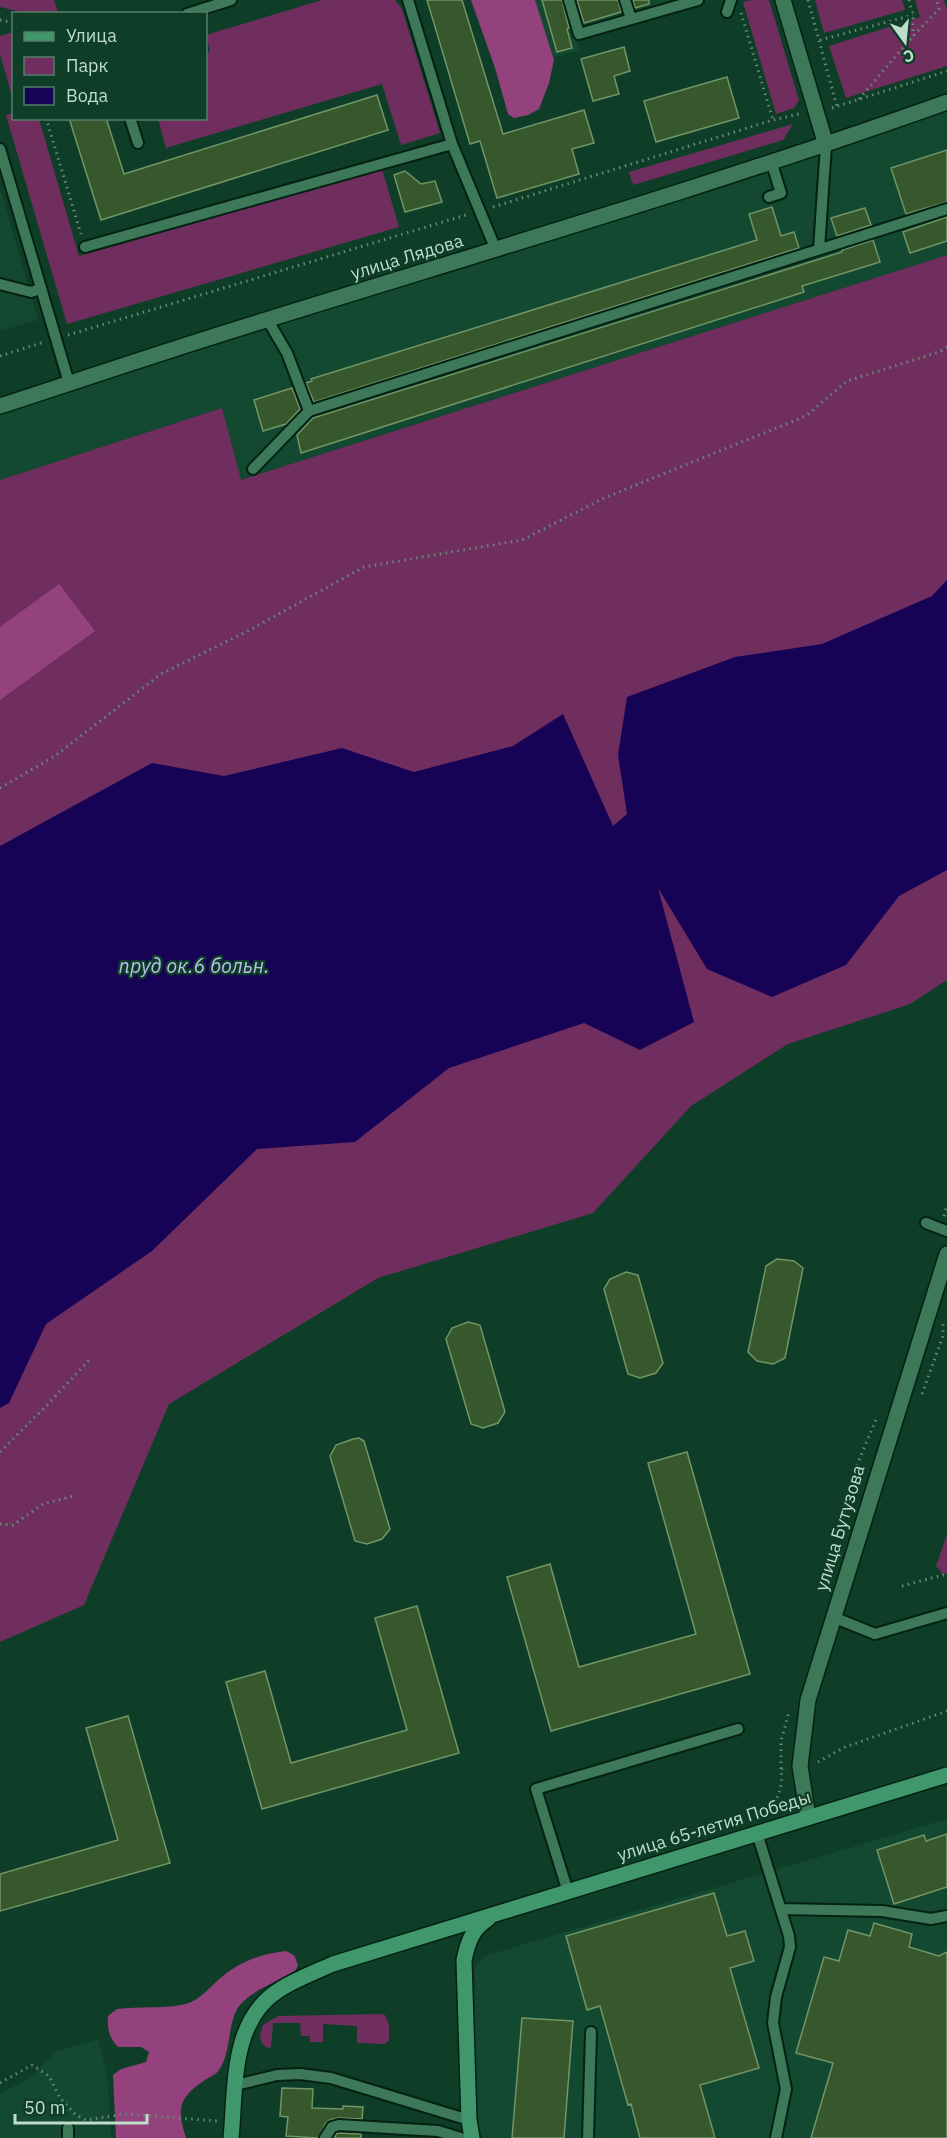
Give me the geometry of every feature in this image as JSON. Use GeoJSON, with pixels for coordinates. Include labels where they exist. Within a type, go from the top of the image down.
{"type":"FeatureCollection","features":[{"type":"Feature","properties":{"kind":"main road","name":"улица 65-летия Победы"},"geometry":{"type":"LineString","coordinates":[[231,2138],[239,2052],[245,2033],[264,2002],[277,1991],[298,1979],[333,1964],[947,1775]]}},
{"type":"Feature","properties":{"kind":"main road"},"geometry":{"type":"LineString","coordinates":[[472,2138],[469,2120],[464,1960],[470,1936],[480,1924],[493,1915]]}},
{"type":"Feature","properties":{"kind":"street"},"geometry":{"type":"LineString","coordinates":[[783,0],[826,146]]}},
{"type":"Feature","properties":{"kind":"street","name":"улица Лядова"},"geometry":{"type":"LineString","coordinates":[[0,406],[771,161],[826,146],[947,102]]}},
{"type":"Feature","properties":{"kind":"street","name":"улица Бутузова"},"geometry":{"type":"LineString","coordinates":[[808,1817],[800,1766],[808,1700],[947,1254]]}},
{"type":"Feature","properties":{"kind":"lane"},"geometry":{"type":"LineString","coordinates":[[193,12],[231,0]]}},
{"type":"Feature","properties":{"kind":"lane"},"geometry":{"type":"LineString","coordinates":[[408,0],[452,144],[496,250]]}},
{"type":"Feature","properties":{"kind":"lane"},"geometry":{"type":"LineString","coordinates":[[569,0],[579,34],[677,3],[698,0]]}},
{"type":"Feature","properties":{"kind":"lane"},"geometry":{"type":"LineString","coordinates":[[625,0],[631,19]]}},
{"type":"Feature","properties":{"kind":"lane"},"geometry":{"type":"LineString","coordinates":[[727,12],[731,0]]}},
{"type":"Feature","properties":{"kind":"lane"},"geometry":{"type":"LineString","coordinates":[[131,120],[138,143]]}},
{"type":"Feature","properties":{"kind":"lane"},"geometry":{"type":"LineString","coordinates":[[85,247],[452,144]]}},
{"type":"Feature","properties":{"kind":"lane"},"geometry":{"type":"LineString","coordinates":[[819,249],[826,146]]}},
{"type":"Feature","properties":{"kind":"lane"},"geometry":{"type":"LineString","coordinates":[[0,149],[69,383]]}},
{"type":"Feature","properties":{"kind":"lane"},"geometry":{"type":"LineString","coordinates":[[769,197],[782,193],[771,161]]}},
{"type":"Feature","properties":{"kind":"lane"},"geometry":{"type":"LineString","coordinates":[[253,469],[309,411],[947,209]]}},
{"type":"Feature","properties":{"kind":"lane"},"geometry":{"type":"LineString","coordinates":[[0,284],[31,292],[40,289]]}},
{"type":"Feature","properties":{"kind":"lane"},"geometry":{"type":"LineString","coordinates":[[267,320],[309,411]]}},
{"type":"Feature","properties":{"kind":"lane"},"geometry":{"type":"LineString","coordinates":[[926,1223],[947,1231]]}},
{"type":"Feature","properties":{"kind":"lane"},"geometry":{"type":"LineString","coordinates":[[833,1617],[876,1634],[947,1613]]}},
{"type":"Feature","properties":{"kind":"lane"},"geometry":{"type":"LineString","coordinates":[[568,1892],[536,1789],[738,1729]]}},
{"type":"Feature","properties":{"kind":"lane"},"geometry":{"type":"LineString","coordinates":[[757,1833],[790,1947],[776,1997],[773,2023],[786,2089],[776,2138]]}},
{"type":"Feature","properties":{"kind":"lane"},"geometry":{"type":"LineString","coordinates":[[781,1910],[882,1911],[931,1919],[947,1916]]}},
{"type":"Feature","properties":{"kind":"lane"},"geometry":{"type":"LineString","coordinates":[[588,2138],[591,2032]]}},
{"type":"Feature","properties":{"kind":"lane"},"geometry":{"type":"LineString","coordinates":[[236,2085],[277,2075],[300,2074],[331,2078],[469,2120]]}},
{"type":"Feature","properties":{"kind":"lane"},"geometry":{"type":"LineString","coordinates":[[325,2138],[332,2127],[339,2125],[438,2131],[460,2138]]}},
{"type":"Feature","properties":{"kind":"path"},"geometry":{"type":"LineString","coordinates":[[808,0],[837,107],[947,71]]}},
{"type":"Feature","properties":{"kind":"path"},"geometry":{"type":"LineString","coordinates":[[909,0],[913,15],[913,36]]}},
{"type":"Feature","properties":{"kind":"path"},"geometry":{"type":"LineString","coordinates":[[857,101],[939,9],[936,0]]}},
{"type":"Feature","properties":{"kind":"path"},"geometry":{"type":"LineString","coordinates":[[0,356],[772,120],[741,11]]}},
{"type":"Feature","properties":{"kind":"path"},"geometry":{"type":"LineString","coordinates":[[820,40],[913,15]]}},
{"type":"Feature","properties":{"kind":"path"},"geometry":{"type":"LineString","coordinates":[[46,120],[85,247]]}},
{"type":"Feature","properties":{"kind":"path"},"geometry":{"type":"LineString","coordinates":[[0,788],[55,756],[161,674],[246,632],[364,567],[522,540],[604,498],[806,416],[848,381],[939,352],[947,347]]}},
{"type":"Feature","properties":{"kind":"path"},"geometry":{"type":"LineString","coordinates":[[0,1452],[50,1403],[89,1360]]}},
{"type":"Feature","properties":{"kind":"path"},"geometry":{"type":"LineString","coordinates":[[0,1524],[13,1525],[43,1504],[75,1496]]}},
{"type":"Feature","properties":{"kind":"path"},"geometry":{"type":"LineString","coordinates":[[902,1586],[947,1574]]}},
{"type":"Feature","properties":{"kind":"path"},"geometry":{"type":"LineString","coordinates":[[815,1763],[845,1747],[947,1711]]}},
{"type":"Feature","properties":{"kind":"path"},"geometry":{"type":"LineString","coordinates":[[757,1833],[778,1798],[782,1784],[781,1769],[785,1768]]}},
{"type":"Feature","properties":{"kind":"path"},"geometry":{"type":"LineString","coordinates":[[0,2083],[32,2065],[49,2076],[60,2098],[76,2115],[86,2120],[125,2114],[233,2122]]}},
{"type":"Feature","properties":{"kind":"shaded area"},"geometry":{"type":"Polygon","coordinates":[[[471,0],[535,0],[554,60],[549,83],[539,109],[528,115],[514,118],[508,114],[495,68],[471,0]]]}},
{"type":"Feature","properties":{"kind":"shaded area"},"geometry":{"type":"Polygon","coordinates":[[[503,0],[712,0],[577,39],[580,50],[556,57],[519,55],[503,0]]]}},
{"type":"Feature","properties":{"kind":"shaded area"},"geometry":{"type":"Polygon","coordinates":[[[947,110],[947,255],[240,480],[222,408],[0,480],[0,413],[824,152],[947,110]]]}},
{"type":"Feature","properties":{"kind":"shaded area"},"geometry":{"type":"Polygon","coordinates":[[[0,188],[38,320],[0,331],[0,188]]]}},
{"type":"Feature","properties":{"kind":"shaded area"},"geometry":{"type":"Polygon","coordinates":[[[59,584],[95,631],[0,700],[0,627],[59,584]]]}},
{"type":"Feature","properties":{"kind":"shaded area"},"geometry":{"type":"Polygon","coordinates":[[[947,1819],[947,2138],[482,2138],[475,2122],[475,1966],[484,1956],[947,1819]]]}},
{"type":"Feature","properties":{"kind":"shaded area"},"geometry":{"type":"Polygon","coordinates":[[[286,1951],[294,1955],[298,1965],[295,1971],[259,1990],[240,2005],[233,2019],[226,2054],[219,2070],[196,2086],[185,2099],[181,2119],[186,2138],[116,2138],[113,2075],[121,2069],[146,2062],[149,2052],[141,2047],[118,2047],[109,2033],[108,2016],[117,2009],[186,2004],[197,1999],[223,1976],[245,1962],[260,1956],[286,1951]]]}},
{"type":"Feature","properties":{"kind":"shaded area"},"geometry":{"type":"Polygon","coordinates":[[[98,2039],[107,2073],[111,2138],[0,2138],[0,2094],[30,2078],[55,2052],[98,2039]]]}},
{"type":"Feature","properties":{"kind":"green space"},"geometry":{"type":"Polygon","coordinates":[[[0,0],[54,0],[58,12],[22,12],[0,7],[0,0]]]}},
{"type":"Feature","properties":{"kind":"green space"},"geometry":{"type":"Polygon","coordinates":[[[322,0],[395,0],[402,9],[440,133],[401,145],[382,84],[166,148],[158,120],[207,120],[207,52],[210,51],[207,35],[322,0]]]}},
{"type":"Feature","properties":{"kind":"green space"},"geometry":{"type":"Polygon","coordinates":[[[769,0],[799,100],[794,108],[776,114],[743,2],[769,0]]]}},
{"type":"Feature","properties":{"kind":"green space"},"geometry":{"type":"Polygon","coordinates":[[[815,0],[902,0],[905,10],[824,33],[815,0]]]}},
{"type":"Feature","properties":{"kind":"green space"},"geometry":{"type":"Polygon","coordinates":[[[915,0],[944,0],[947,9],[947,66],[846,98],[829,46],[920,17],[915,0]]]}},
{"type":"Feature","properties":{"kind":"green space"},"geometry":{"type":"Polygon","coordinates":[[[12,33],[12,96],[0,54],[0,36],[12,33]]]}},
{"type":"Feature","properties":{"kind":"green space"},"geometry":{"type":"Polygon","coordinates":[[[12,113],[12,120],[39,120],[79,256],[382,169],[399,227],[67,324],[6,115],[12,113]]]}},
{"type":"Feature","properties":{"kind":"green space"},"geometry":{"type":"Polygon","coordinates":[[[793,124],[783,140],[633,185],[629,172],[793,124]]]}},
{"type":"Feature","properties":{"kind":"green space"},"geometry":{"type":"Polygon","coordinates":[[[947,255],[947,980],[910,1004],[788,1044],[691,1106],[593,1213],[378,1278],[169,1404],[84,1605],[0,1642],[0,480],[222,408],[241,480],[947,255]]]}},
{"type":"Feature","properties":{"kind":"green space"},"geometry":{"type":"Polygon","coordinates":[[[947,1534],[947,1573],[943,1574],[936,1566],[947,1534]]]}},
{"type":"Feature","properties":{"kind":"green space"},"geometry":{"type":"Polygon","coordinates":[[[385,2015],[389,2024],[389,2040],[385,2044],[357,2043],[357,2026],[323,2024],[323,2042],[310,2042],[310,2036],[301,2036],[300,2023],[273,2023],[271,2047],[267,2048],[261,2042],[260,2035],[263,2025],[278,2016],[385,2015]]]}},
{"type":"Feature","properties":{"kind":"water","name":"пруд ок.6 больн."},"geometry":{"type":"Polygon","coordinates":[[[947,580],[947,870],[899,896],[846,965],[772,997],[707,969],[658,888],[694,1022],[640,1050],[584,1023],[449,1068],[355,1142],[257,1149],[152,1251],[46,1324],[9,1403],[0,1408],[0,846],[152,763],[224,776],[342,748],[414,772],[513,746],[563,714],[613,826],[627,814],[618,755],[627,697],[735,657],[822,644],[932,596],[947,580]]]}},
{"type":"Feature","properties":{"kind":"building"},"geometry":{"type":"Polygon","coordinates":[[[427,0],[462,0],[503,134],[584,110],[594,143],[572,149],[579,174],[497,198],[480,141],[470,144],[427,0]]]}},
{"type":"Feature","properties":{"kind":"building"},"geometry":{"type":"Polygon","coordinates":[[[542,0],[562,0],[572,48],[557,52],[542,0]]]}},
{"type":"Feature","properties":{"kind":"building"},"geometry":{"type":"Polygon","coordinates":[[[577,0],[618,0],[621,12],[584,23],[577,0]]]}},
{"type":"Feature","properties":{"kind":"building"},"geometry":{"type":"Polygon","coordinates":[[[633,0],[649,0],[649,4],[635,8],[633,0]]]}},
{"type":"Feature","properties":{"kind":"building"},"geometry":{"type":"Polygon","coordinates":[[[624,47],[630,71],[614,76],[619,94],[593,101],[581,59],[624,47]]]}},
{"type":"Feature","properties":{"kind":"building"},"geometry":{"type":"Polygon","coordinates":[[[727,77],[739,118],[656,142],[644,101],[727,77]]]}},
{"type":"Feature","properties":{"kind":"building"},"geometry":{"type":"Polygon","coordinates":[[[377,95],[388,130],[101,220],[70,120],[107,120],[124,174],[377,95]]]}},
{"type":"Feature","properties":{"kind":"building"},"geometry":{"type":"Polygon","coordinates":[[[947,150],[947,202],[906,214],[891,168],[947,150]]]}},
{"type":"Feature","properties":{"kind":"building"},"geometry":{"type":"Polygon","coordinates":[[[405,171],[421,184],[435,181],[442,202],[405,212],[394,175],[405,171]]]}},
{"type":"Feature","properties":{"kind":"building"},"geometry":{"type":"Polygon","coordinates":[[[772,207],[781,236],[794,232],[799,248],[314,402],[306,383],[312,381],[311,379],[757,240],[749,214],[772,207]]]}},
{"type":"Feature","properties":{"kind":"building"},"geometry":{"type":"Polygon","coordinates":[[[865,208],[871,225],[837,236],[831,218],[865,208]]]}},
{"type":"Feature","properties":{"kind":"building"},"geometry":{"type":"Polygon","coordinates":[[[947,217],[947,241],[910,253],[903,232],[947,217]]]}},
{"type":"Feature","properties":{"kind":"building"},"geometry":{"type":"Polygon","coordinates":[[[873,240],[880,262],[802,286],[804,292],[301,453],[297,435],[313,418],[842,252],[842,250],[873,240]]]}},
{"type":"Feature","properties":{"kind":"building"},"geometry":{"type":"Polygon","coordinates":[[[292,388],[300,409],[286,424],[263,431],[254,400],[292,388]]]}},
{"type":"Feature","properties":{"kind":"building"},"geometry":{"type":"Polygon","coordinates":[[[777,1259],[794,1261],[803,1268],[785,1358],[773,1364],[757,1361],[748,1352],[766,1266],[777,1259]]]}},
{"type":"Feature","properties":{"kind":"building"},"geometry":{"type":"Polygon","coordinates":[[[626,1272],[638,1275],[663,1363],[656,1373],[640,1378],[628,1374],[604,1289],[610,1279],[626,1272]]]}},
{"type":"Feature","properties":{"kind":"building"},"geometry":{"type":"Polygon","coordinates":[[[468,1322],[480,1325],[505,1412],[498,1423],[483,1428],[471,1424],[446,1339],[452,1328],[468,1322]]]}},
{"type":"Feature","properties":{"kind":"building"},"geometry":{"type":"Polygon","coordinates":[[[359,1438],[364,1441],[390,1529],[382,1539],[367,1544],[355,1541],[330,1456],[336,1445],[359,1438]]]}},
{"type":"Feature","properties":{"kind":"building"},"geometry":{"type":"Polygon","coordinates":[[[687,1452],[750,1674],[551,1731],[507,1577],[550,1564],[579,1667],[696,1634],[648,1463],[687,1452]]]}},
{"type":"Feature","properties":{"kind":"building"},"geometry":{"type":"Polygon","coordinates":[[[417,1606],[459,1753],[262,1809],[226,1682],[265,1671],[291,1763],[407,1730],[375,1618],[417,1606]]]}},
{"type":"Feature","properties":{"kind":"building"},"geometry":{"type":"Polygon","coordinates":[[[128,1716],[170,1863],[0,1911],[0,1874],[118,1840],[86,1728],[128,1716]]]}},
{"type":"Feature","properties":{"kind":"building"},"geometry":{"type":"Polygon","coordinates":[[[947,1834],[947,1887],[894,1904],[877,1850],[924,1835],[926,1841],[947,1834]]]}},
{"type":"Feature","properties":{"kind":"building"},"geometry":{"type":"Polygon","coordinates":[[[714,1893],[727,1936],[745,1931],[754,1961],[730,1968],[759,2068],[700,2085],[715,2138],[640,2138],[631,2104],[628,2105],[600,2006],[587,2010],[566,1936],[714,1893]]]}},
{"type":"Feature","properties":{"kind":"building"},"geometry":{"type":"Polygon","coordinates":[[[874,1923],[912,1934],[909,1947],[939,1956],[947,1952],[947,2138],[811,2138],[833,2063],[796,2053],[824,1957],[839,1961],[848,1930],[870,1936],[874,1923]]]}},
{"type":"Feature","properties":{"kind":"building"},"geometry":{"type":"Polygon","coordinates":[[[522,2018],[573,2021],[564,2138],[512,2138],[522,2018]]]}},
{"type":"Feature","properties":{"kind":"building"},"geometry":{"type":"Polygon","coordinates":[[[282,2088],[313,2089],[312,2108],[363,2107],[362,2119],[330,2120],[318,2138],[286,2136],[288,2117],[280,2116],[282,2088]]]}},
{"type":"Feature","properties":{"kind":"building"},"geometry":{"type":"Polygon","coordinates":[[[337,2133],[361,2134],[361,2138],[334,2138],[337,2133]]]}}]}
